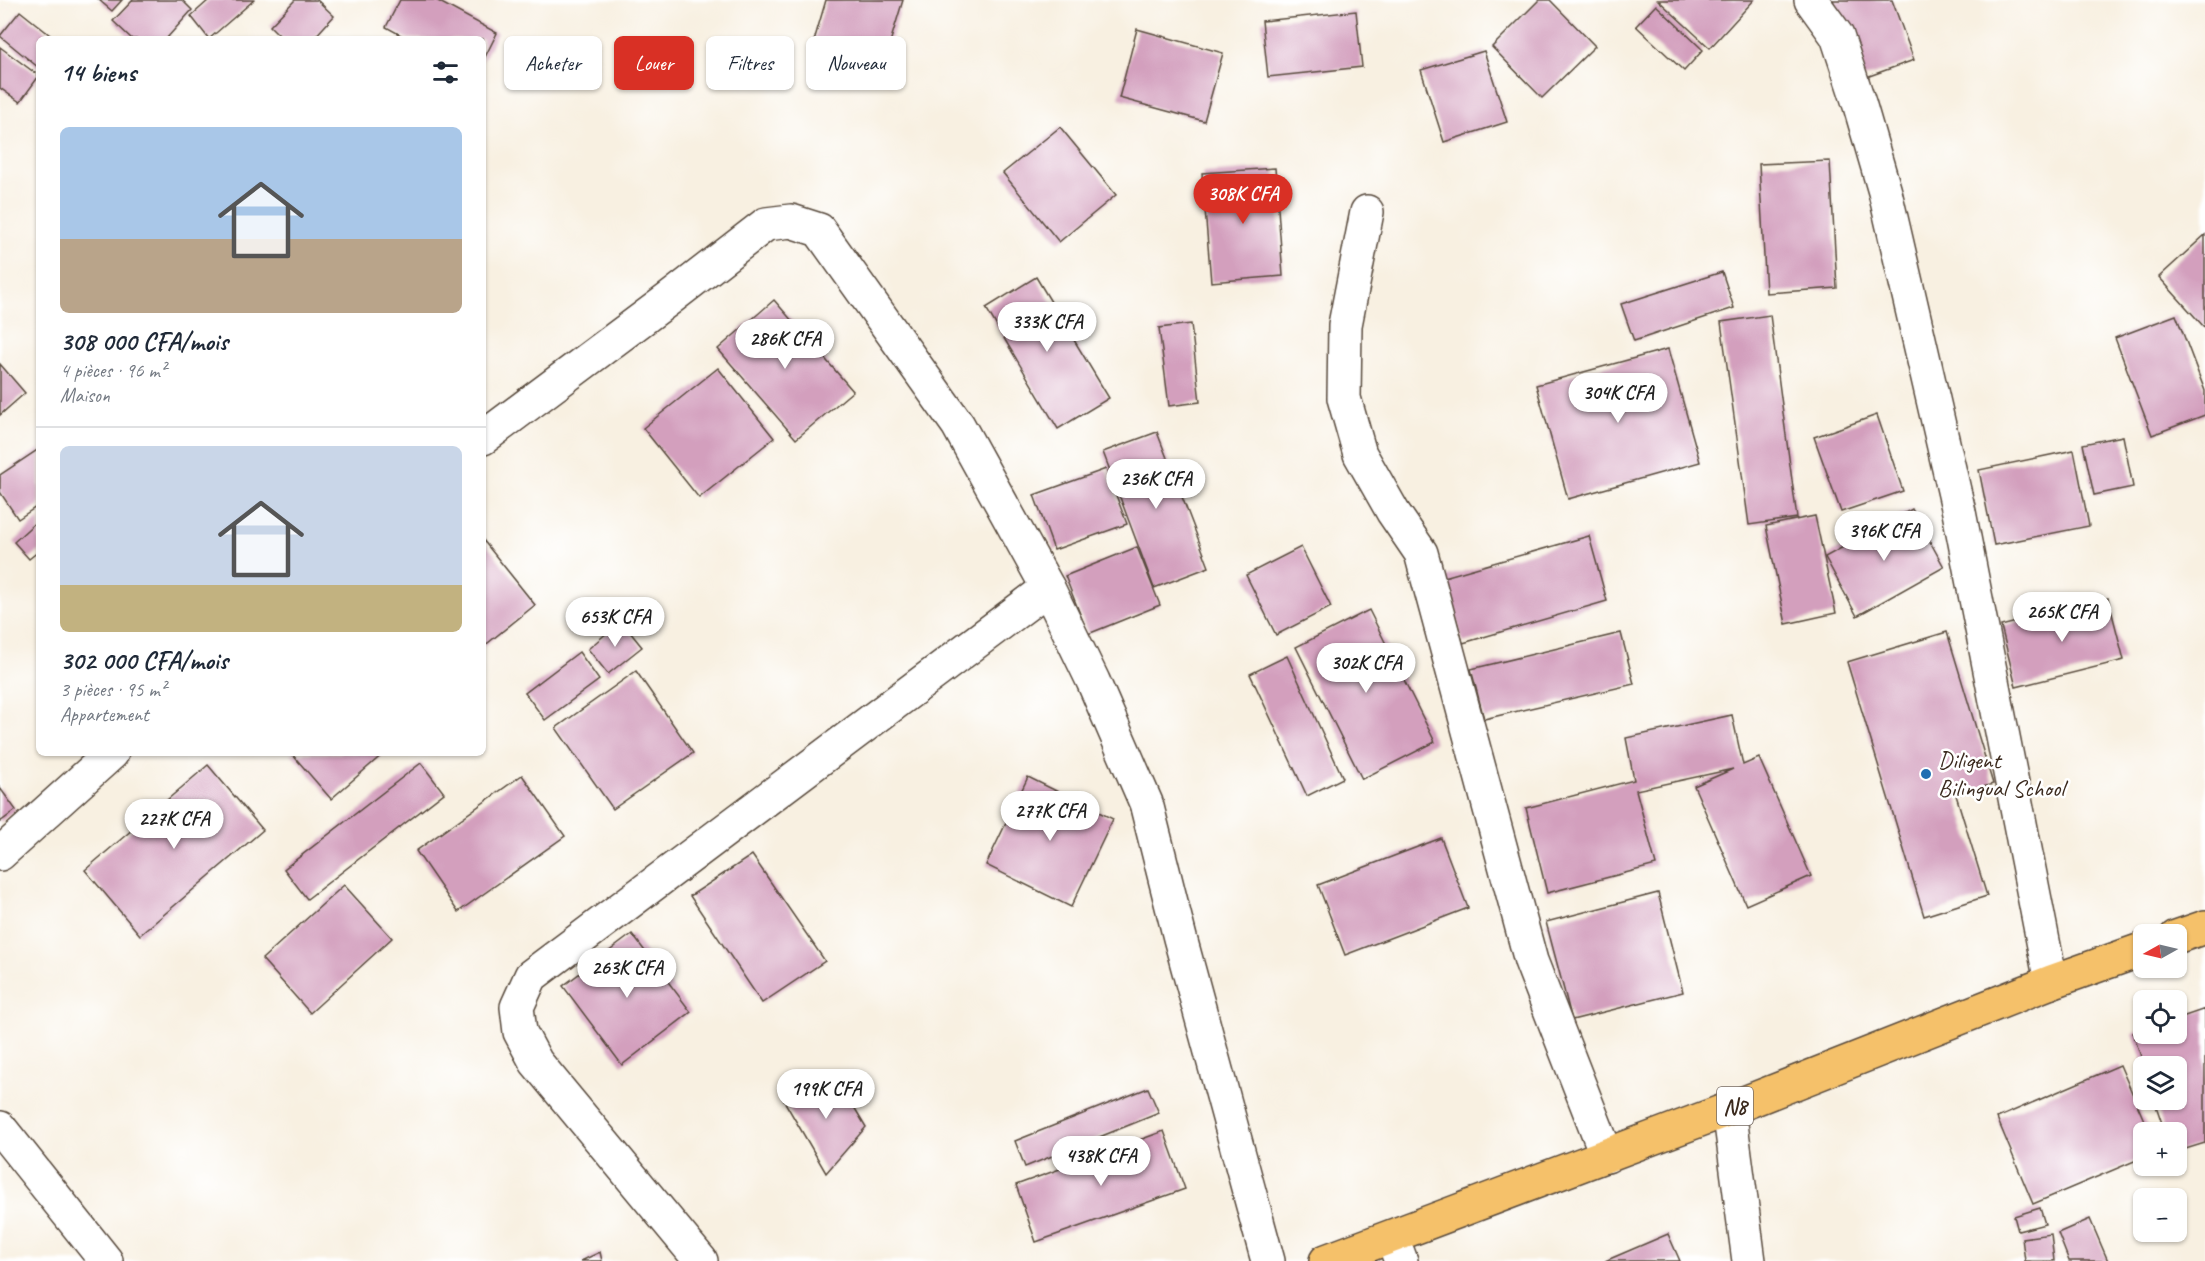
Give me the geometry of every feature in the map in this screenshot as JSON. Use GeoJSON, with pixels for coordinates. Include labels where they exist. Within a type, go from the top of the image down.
{"type":"FeatureCollection","features":[{"type":"Feature","properties":{"kind":"highway","name":"N8"},"geometry":{"type":"LineString","coordinates":[[1326,1261],[1396,1249],[1607,1156],[2051,982],[2133,953]]}},
{"type":"Feature","properties":{"kind":"street"},"geometry":{"type":"LineString","coordinates":[[1811,0],[1837,36],[1885,192],[1959,512],[2051,982]]}},
{"type":"Feature","properties":{"kind":"street"},"geometry":{"type":"LineString","coordinates":[[1366,212],[1345,325],[1344,398],[1360,454],[1392,512],[1421,553],[1531,961],[1607,1156]]}},
{"type":"Feature","properties":{"kind":"street"},"geometry":{"type":"LineString","coordinates":[[486,436],[765,224],[791,221],[819,230],[958,425],[1048,588],[1093,681],[1146,803],[1180,938],[1268,1261]]}},
{"type":"Feature","properties":{"kind":"street"},"geometry":{"type":"LineString","coordinates":[[701,1261],[536,1062],[520,1032],[517,1007],[531,976],[1048,588]]}},
{"type":"Feature","properties":{"kind":"street"},"geometry":{"type":"LineString","coordinates":[[0,854],[109,756]]}},
{"type":"Feature","properties":{"kind":"street"},"geometry":{"type":"LineString","coordinates":[[1729,1109],[1749,1261]]}},
{"type":"Feature","properties":{"kind":"street"},"geometry":{"type":"LineString","coordinates":[[0,1128],[106,1261]]}},
{"type":"Feature","properties":{"kind":"building"},"geometry":{"type":"Polygon","coordinates":[[[99,0],[122,0],[112,11],[99,0]]]}},
{"type":"Feature","properties":{"kind":"building"},"geometry":{"type":"Polygon","coordinates":[[[133,0],[182,0],[192,10],[169,36],[129,36],[113,21],[133,0]]]}},
{"type":"Feature","properties":{"kind":"building"},"geometry":{"type":"Polygon","coordinates":[[[209,0],[254,0],[212,36],[207,36],[191,16],[209,0]]]}},
{"type":"Feature","properties":{"kind":"building"},"geometry":{"type":"Polygon","coordinates":[[[295,0],[317,0],[334,16],[316,36],[280,36],[270,26],[295,0]]]}},
{"type":"Feature","properties":{"kind":"building"},"geometry":{"type":"Polygon","coordinates":[[[400,0],[436,0],[497,33],[486,55],[486,36],[402,36],[386,27],[400,0]]]}},
{"type":"Feature","properties":{"kind":"building"},"geometry":{"type":"Polygon","coordinates":[[[826,0],[903,0],[892,36],[815,36],[826,0]]]}},
{"type":"Feature","properties":{"kind":"building"},"geometry":{"type":"Polygon","coordinates":[[[1539,0],[1550,0],[1595,46],[1542,98],[1492,47],[1539,0]]]}},
{"type":"Feature","properties":{"kind":"building"},"geometry":{"type":"Polygon","coordinates":[[[1658,0],[1754,0],[1710,48],[1658,0]]]}},
{"type":"Feature","properties":{"kind":"building"},"geometry":{"type":"Polygon","coordinates":[[[1833,0],[1892,0],[1914,60],[1861,79],[1833,0]]]}},
{"type":"Feature","properties":{"kind":"building"},"geometry":{"type":"Polygon","coordinates":[[[1656,5],[1703,50],[1684,71],[1636,26],[1656,5]]]}},
{"type":"Feature","properties":{"kind":"building"},"geometry":{"type":"Polygon","coordinates":[[[20,11],[51,36],[36,36],[36,66],[0,36],[20,11]]]}},
{"type":"Feature","properties":{"kind":"building"},"geometry":{"type":"Polygon","coordinates":[[[1356,11],[1362,67],[1268,77],[1262,21],[1356,11]]]}},
{"type":"Feature","properties":{"kind":"building"},"geometry":{"type":"Polygon","coordinates":[[[1137,29],[1223,53],[1204,121],[1119,98],[1137,29]]]}},
{"type":"Feature","properties":{"kind":"building"},"geometry":{"type":"Polygon","coordinates":[[[0,47],[36,74],[36,80],[20,102],[0,88],[0,47]]]}},
{"type":"Feature","properties":{"kind":"building"},"geometry":{"type":"Polygon","coordinates":[[[1484,51],[1507,122],[1444,142],[1421,70],[1484,51]]]}},
{"type":"Feature","properties":{"kind":"building"},"geometry":{"type":"Polygon","coordinates":[[[1060,127],[1116,195],[1059,242],[1003,173],[1060,127]]]}},
{"type":"Feature","properties":{"kind":"building"},"geometry":{"type":"Polygon","coordinates":[[[1830,161],[1837,288],[1766,293],[1759,164],[1830,161]]]}},
{"type":"Feature","properties":{"kind":"building"},"geometry":{"type":"Polygon","coordinates":[[[1275,168],[1283,276],[1211,282],[1202,173],[1275,168]]]}},
{"type":"Feature","properties":{"kind":"building"},"geometry":{"type":"Polygon","coordinates":[[[2205,235],[2205,328],[2159,277],[2205,235]]]}},
{"type":"Feature","properties":{"kind":"building"},"geometry":{"type":"Polygon","coordinates":[[[1722,272],[1734,308],[1634,341],[1621,304],[1722,272]]]}},
{"type":"Feature","properties":{"kind":"building"},"geometry":{"type":"Polygon","coordinates":[[[1036,277],[1109,398],[1058,429],[986,308],[1036,277]]]}},
{"type":"Feature","properties":{"kind":"building"},"geometry":{"type":"Polygon","coordinates":[[[774,300],[853,391],[796,439],[718,349],[774,300]]]}},
{"type":"Feature","properties":{"kind":"building"},"geometry":{"type":"Polygon","coordinates":[[[1770,315],[1797,518],[1749,525],[1721,322],[1770,315]]]}},
{"type":"Feature","properties":{"kind":"building"},"geometry":{"type":"Polygon","coordinates":[[[2176,315],[2205,391],[2205,415],[2152,435],[2115,338],[2176,315]]]}},
{"type":"Feature","properties":{"kind":"building"},"geometry":{"type":"Polygon","coordinates":[[[1191,324],[1200,402],[1169,406],[1159,328],[1191,324]]]}},
{"type":"Feature","properties":{"kind":"building"},"geometry":{"type":"Polygon","coordinates":[[[1668,349],[1700,462],[1568,499],[1536,385],[1668,349]]]}},
{"type":"Feature","properties":{"kind":"building"},"geometry":{"type":"Polygon","coordinates":[[[0,364],[25,393],[0,415],[0,364]]]}},
{"type":"Feature","properties":{"kind":"building"},"geometry":{"type":"Polygon","coordinates":[[[718,368],[774,438],[699,498],[643,428],[718,368]]]}},
{"type":"Feature","properties":{"kind":"building"},"geometry":{"type":"Polygon","coordinates":[[[1877,415],[1903,491],[1841,512],[1814,437],[1877,415]]]}},
{"type":"Feature","properties":{"kind":"building"},"geometry":{"type":"Polygon","coordinates":[[[1157,432],[1209,567],[1154,588],[1103,452],[1157,432]]]}},
{"type":"Feature","properties":{"kind":"building"},"geometry":{"type":"Polygon","coordinates":[[[2123,436],[2133,487],[2094,495],[2083,444],[2123,436]]]}},
{"type":"Feature","properties":{"kind":"building"},"geometry":{"type":"Polygon","coordinates":[[[2074,450],[2089,526],[1994,545],[1979,470],[2074,450]]]}},
{"type":"Feature","properties":{"kind":"building"},"geometry":{"type":"Polygon","coordinates":[[[36,451],[36,507],[18,519],[0,492],[0,475],[36,451]]]}},
{"type":"Feature","properties":{"kind":"building"},"geometry":{"type":"Polygon","coordinates":[[[1106,469],[1127,524],[1054,550],[1034,495],[1106,469]]]}},
{"type":"Feature","properties":{"kind":"building"},"geometry":{"type":"Polygon","coordinates":[[[1912,509],[1944,567],[1857,616],[1825,557],[1912,509]]]}},
{"type":"Feature","properties":{"kind":"building"},"geometry":{"type":"Polygon","coordinates":[[[1815,516],[1836,613],[1786,624],[1766,526],[1815,516]]]}},
{"type":"Feature","properties":{"kind":"building"},"geometry":{"type":"Polygon","coordinates":[[[36,522],[36,553],[29,559],[14,542],[36,522]]]}},
{"type":"Feature","properties":{"kind":"building"},"geometry":{"type":"Polygon","coordinates":[[[1589,536],[1607,601],[1463,643],[1444,577],[1589,536]]]}},
{"type":"Feature","properties":{"kind":"building"},"geometry":{"type":"Polygon","coordinates":[[[486,544],[535,605],[486,645],[486,544]]]}},
{"type":"Feature","properties":{"kind":"building"},"geometry":{"type":"Polygon","coordinates":[[[1137,547],[1160,605],[1088,634],[1065,576],[1137,547]]]}},
{"type":"Feature","properties":{"kind":"building"},"geometry":{"type":"Polygon","coordinates":[[[1301,547],[1331,607],[1276,635],[1246,575],[1301,547]]]}},
{"type":"Feature","properties":{"kind":"building"},"geometry":{"type":"Polygon","coordinates":[[[2108,598],[2124,660],[2016,687],[2001,626],[2108,598]]]}},
{"type":"Feature","properties":{"kind":"building"},"geometry":{"type":"Polygon","coordinates":[[[1369,610],[1435,742],[1362,779],[1296,647],[1369,610]]]}},
{"type":"Feature","properties":{"kind":"building"},"geometry":{"type":"Polygon","coordinates":[[[621,621],[642,647],[608,674],[588,649],[621,621]]]}},
{"type":"Feature","properties":{"kind":"building"},"geometry":{"type":"Polygon","coordinates":[[[1947,632],[1993,784],[1956,795],[1987,896],[1924,916],[1847,662],[1947,632]]]}},
{"type":"Feature","properties":{"kind":"building"},"geometry":{"type":"Polygon","coordinates":[[[1621,633],[1634,684],[1484,719],[1471,669],[1621,633]]]}},
{"type":"Feature","properties":{"kind":"building"},"geometry":{"type":"Polygon","coordinates":[[[579,652],[599,680],[545,720],[525,693],[579,652]]]}},
{"type":"Feature","properties":{"kind":"building"},"geometry":{"type":"Polygon","coordinates":[[[1287,656],[1343,778],[1307,796],[1250,674],[1287,656]]]}},
{"type":"Feature","properties":{"kind":"building"},"geometry":{"type":"Polygon","coordinates":[[[636,671],[693,753],[613,809],[556,728],[636,671]]]}},
{"type":"Feature","properties":{"kind":"building"},"geometry":{"type":"Polygon","coordinates":[[[1732,715],[1743,765],[1759,758],[1811,876],[1746,905],[1694,786],[1733,769],[1636,790],[1656,865],[1547,893],[1526,808],[1634,780],[1626,738],[1732,715]]]}},
{"type":"Feature","properties":{"kind":"building"},"geometry":{"type":"Polygon","coordinates":[[[294,756],[381,756],[331,799],[294,756]]]}},
{"type":"Feature","properties":{"kind":"building"},"geometry":{"type":"Polygon","coordinates":[[[421,763],[444,793],[307,899],[284,869],[421,763]]]}},
{"type":"Feature","properties":{"kind":"building"},"geometry":{"type":"Polygon","coordinates":[[[208,765],[263,830],[140,935],[85,870],[208,765]]]}},
{"type":"Feature","properties":{"kind":"building"},"geometry":{"type":"Polygon","coordinates":[[[522,775],[565,836],[458,912],[416,851],[522,775]]]}},
{"type":"Feature","properties":{"kind":"building"},"geometry":{"type":"Polygon","coordinates":[[[1028,777],[1113,819],[1071,907],[986,865],[1028,777]]]}},
{"type":"Feature","properties":{"kind":"building"},"geometry":{"type":"Polygon","coordinates":[[[0,788],[16,810],[0,822],[0,788]]]}},
{"type":"Feature","properties":{"kind":"building"},"geometry":{"type":"Polygon","coordinates":[[[1441,838],[1468,908],[1345,955],[1318,885],[1441,838]]]}},
{"type":"Feature","properties":{"kind":"building"},"geometry":{"type":"Polygon","coordinates":[[[752,855],[825,961],[762,1003],[690,896],[752,855]]]}},
{"type":"Feature","properties":{"kind":"building"},"geometry":{"type":"Polygon","coordinates":[[[344,885],[392,938],[310,1013],[262,959],[344,885]]]}},
{"type":"Feature","properties":{"kind":"building"},"geometry":{"type":"Polygon","coordinates":[[[1658,893],[1683,992],[1572,1020],[1546,922],[1658,893]]]}},
{"type":"Feature","properties":{"kind":"building"},"geometry":{"type":"Polygon","coordinates":[[[632,934],[691,1012],[622,1065],[563,986],[632,934]]]}},
{"type":"Feature","properties":{"kind":"building"},"geometry":{"type":"Polygon","coordinates":[[[2205,1009],[2205,1143],[2187,1149],[2187,1122],[2162,1122],[2157,1110],[2187,1110],[2187,1056],[2141,1056],[2137,1044],[2187,1044],[2187,1015],[2205,1009]]]}},
{"type":"Feature","properties":{"kind":"building"},"geometry":{"type":"Polygon","coordinates":[[[2120,1065],[2133,1095],[2133,1110],[2139,1110],[2145,1122],[2133,1122],[2133,1162],[2033,1204],[1997,1118],[2120,1065]]]}},
{"type":"Feature","properties":{"kind":"building"},"geometry":{"type":"Polygon","coordinates":[[[835,1075],[866,1127],[826,1173],[783,1099],[835,1075]]]}},
{"type":"Feature","properties":{"kind":"building"},"geometry":{"type":"Polygon","coordinates":[[[1148,1088],[1159,1113],[1025,1167],[1015,1141],[1148,1088]]]}},
{"type":"Feature","properties":{"kind":"building"},"geometry":{"type":"Polygon","coordinates":[[[1164,1131],[1185,1189],[1036,1242],[1016,1185],[1164,1131]]]}},
{"type":"Feature","properties":{"kind":"building"},"geometry":{"type":"Polygon","coordinates":[[[2040,1208],[2045,1224],[2018,1231],[2014,1216],[2040,1208]]]}},
{"type":"Feature","properties":{"kind":"building"},"geometry":{"type":"Polygon","coordinates":[[[2090,1219],[2108,1261],[2069,1261],[2058,1233],[2090,1219]]]}},
{"type":"Feature","properties":{"kind":"building"},"geometry":{"type":"Polygon","coordinates":[[[1668,1234],[1680,1261],[1605,1261],[1668,1234]]]}},
{"type":"Feature","properties":{"kind":"building"},"geometry":{"type":"Polygon","coordinates":[[[2051,1234],[2054,1261],[2025,1261],[2022,1238],[2051,1234]]]}},
{"type":"Feature","properties":{"kind":"building"},"geometry":{"type":"Polygon","coordinates":[[[600,1252],[602,1261],[581,1261],[600,1252]]]}},
{"type":"Feature","properties":{"kind":"place","name":"Diligent Bilingual School"},"geometry":{"type":"Point","coordinates":[1926,774]}}]}
